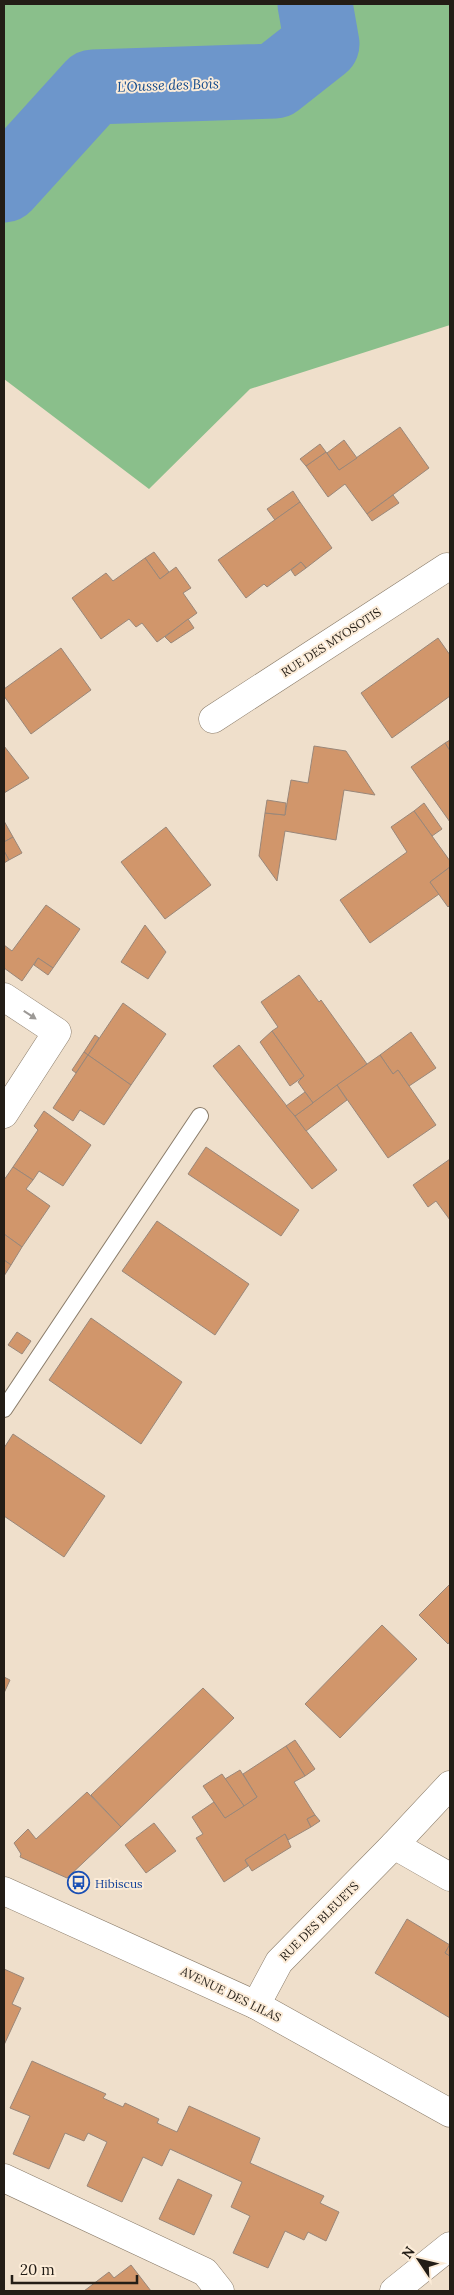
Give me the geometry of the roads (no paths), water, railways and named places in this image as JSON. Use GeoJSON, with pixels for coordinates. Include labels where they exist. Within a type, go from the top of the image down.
{"type":"FeatureCollection","features":[{"type":"Feature","properties":{"kind":"street","name":"RUE DES MYOSOTIS"},"geometry":{"type":"LineString","coordinates":[[213,719],[447,566],[450,568]]}},
{"type":"Feature","properties":{"kind":"street"},"geometry":{"type":"LineString","coordinates":[[4,997],[57,1032],[4,1114]]}},
{"type":"Feature","properties":{"kind":"street","name":"RUE DES BLEUETS"},"geometry":{"type":"LineString","coordinates":[[256,2005],[279,1962],[450,1786]]}},
{"type":"Feature","properties":{"kind":"street"},"geometry":{"type":"LineString","coordinates":[[394,1844],[450,1877]]}},
{"type":"Feature","properties":{"kind":"street","name":"AVENUE DES LILAS"},"geometry":{"type":"LineString","coordinates":[[4,1891],[256,2005],[450,2113]]}},
{"type":"Feature","properties":{"kind":"street"},"geometry":{"type":"LineString","coordinates":[[4,2178],[205,2272],[220,2291]]}},
{"type":"Feature","properties":{"kind":"street"},"geometry":{"type":"LineString","coordinates":[[394,2291],[450,2246]]}},
{"type":"Feature","properties":{"kind":"lane"},"geometry":{"type":"LineString","coordinates":[[4,1409],[200,1116]]}},
{"type":"Feature","properties":{"kind":"waterway","name":"L'Ousse des Bois"},"geometry":{"type":"LineString","coordinates":[[4,185],[93,87],[275,81],[322,44],[315,4]]}},
{"type":"Feature","properties":{"kind":"place","name":"Hibiscus"},"geometry":{"type":"Point","coordinates":[79,1883]}}]}
